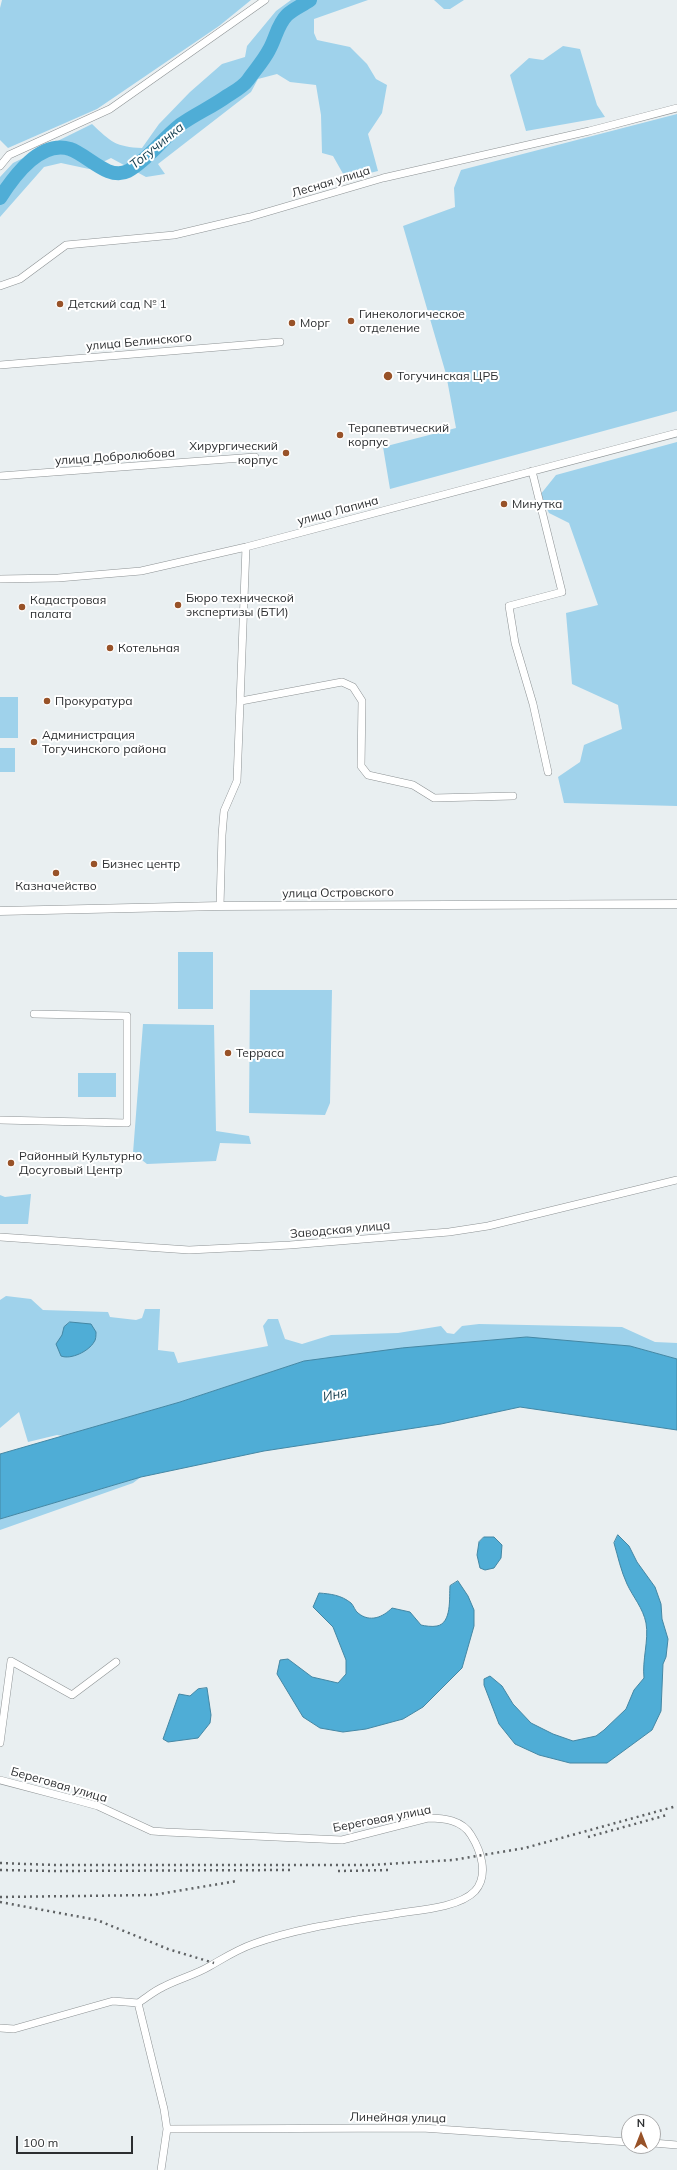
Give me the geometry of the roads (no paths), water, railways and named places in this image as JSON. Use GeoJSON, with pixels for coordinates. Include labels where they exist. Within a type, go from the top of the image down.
{"type":"FeatureCollection","features":[{"type":"Feature","properties":{"kind":"street"},"geometry":{"type":"LineString","coordinates":[[0,166],[9,155],[110,109],[265,0]]}},
{"type":"Feature","properties":{"kind":"street","name":"Лесная улица"},"geometry":{"type":"LineString","coordinates":[[0,286],[20,279],[66,246],[174,235],[250,217],[383,178],[589,131],[677,108]]}},
{"type":"Feature","properties":{"kind":"street","name":"улица Белинского"},"geometry":{"type":"LineString","coordinates":[[0,365],[280,342]]}},
{"type":"Feature","properties":{"kind":"street","name":"улица Лапина"},"geometry":{"type":"LineString","coordinates":[[0,579],[58,578],[141,571],[246,547],[677,432]]}},
{"type":"Feature","properties":{"kind":"street","name":"улица Добролюбова"},"geometry":{"type":"LineString","coordinates":[[0,476],[255,457]]}},
{"type":"Feature","properties":{"kind":"street"},"geometry":{"type":"LineString","coordinates":[[532,471],[562,592],[509,606],[515,643],[533,704],[548,772]]}},
{"type":"Feature","properties":{"kind":"street"},"geometry":{"type":"LineString","coordinates":[[220,906],[224,811],[237,781],[246,547]]}},
{"type":"Feature","properties":{"kind":"street"},"geometry":{"type":"LineString","coordinates":[[241,701],[342,682],[353,687],[362,701],[361,766],[368,775],[414,785],[434,798],[513,796]]}},
{"type":"Feature","properties":{"kind":"street","name":"улица Островского"},"geometry":{"type":"LineString","coordinates":[[0,911],[220,906],[677,904]]}},
{"type":"Feature","properties":{"kind":"street"},"geometry":{"type":"LineString","coordinates":[[0,1120],[127,1123],[127,1016],[34,1014]]}},
{"type":"Feature","properties":{"kind":"street","name":"Заводская улица"},"geometry":{"type":"LineString","coordinates":[[0,1237],[189,1250],[290,1245],[448,1232],[488,1226],[677,1180]]}},
{"type":"Feature","properties":{"kind":"street"},"geometry":{"type":"LineString","coordinates":[[0,1743],[11,1661],[72,1695],[116,1662]]}},
{"type":"Feature","properties":{"kind":"street","name":"Береговая улица"},"geometry":{"type":"LineString","coordinates":[[0,1780],[98,1806],[152,1831],[326,1840],[365,1835],[428,1818],[436,1818],[454,1821],[463,1826],[469,1832],[477,1845],[482,1861],[482,1875],[474,1892],[466,1898],[435,1907],[314,1928],[252,1944],[209,1966],[162,1987],[138,2003]]}},
{"type":"Feature","properties":{"kind":"street"},"geometry":{"type":"LineString","coordinates":[[0,2028],[14,2029],[113,2001],[138,2003],[164,2109],[167,2129],[161,2170]]}},
{"type":"Feature","properties":{"kind":"street","name":"Линейная улица"},"geometry":{"type":"LineString","coordinates":[[167,2129],[422,2128],[621,2141]]}},
{"type":"Feature","properties":{"kind":"street"},"geometry":{"type":"LineString","coordinates":[[661,2144],[677,2145]]}},
{"type":"Feature","properties":{"kind":"water"},"geometry":{"type":"Polygon","coordinates":[[[70,1322],[91,1324],[96,1332],[96,1337],[95,1341],[88,1349],[75,1356],[65,1357],[61,1356],[56,1344],[62,1335],[64,1327],[70,1322]]]}},
{"type":"Feature","properties":{"kind":"water","name":"Иня"},"geometry":{"type":"Polygon","coordinates":[[[527,1337],[630,1346],[677,1359],[677,1430],[520,1407],[441,1424],[264,1451],[141,1477],[0,1519],[0,1454],[180,1402],[304,1361],[402,1348],[527,1337]]]}},
{"type":"Feature","properties":{"kind":"water"},"geometry":{"type":"Polygon","coordinates":[[[618,1535],[629,1546],[637,1562],[655,1587],[661,1604],[662,1619],[668,1639],[666,1657],[663,1664],[661,1711],[652,1730],[607,1763],[570,1763],[539,1755],[515,1744],[499,1724],[484,1685],[484,1679],[490,1676],[502,1686],[513,1704],[531,1723],[553,1734],[573,1741],[596,1736],[626,1709],[634,1690],[644,1678],[647,1630],[643,1612],[627,1584],[621,1569],[614,1543],[618,1535]]]}},
{"type":"Feature","properties":{"kind":"water"},"geometry":{"type":"Polygon","coordinates":[[[484,1537],[494,1537],[502,1545],[501,1558],[494,1568],[485,1570],[480,1568],[477,1555],[479,1542],[484,1537]]]}},
{"type":"Feature","properties":{"kind":"water"},"geometry":{"type":"Polygon","coordinates":[[[458,1581],[468,1596],[474,1610],[474,1626],[462,1668],[423,1707],[403,1719],[366,1729],[343,1732],[320,1728],[303,1717],[277,1674],[280,1660],[288,1659],[312,1677],[338,1683],[346,1674],[346,1660],[333,1627],[313,1607],[319,1593],[332,1594],[343,1598],[351,1603],[358,1613],[367,1618],[376,1618],[385,1614],[392,1608],[410,1612],[421,1625],[437,1626],[442,1624],[445,1620],[449,1609],[450,1586],[458,1581]]]}},
{"type":"Feature","properties":{"kind":"water"},"geometry":{"type":"Polygon","coordinates":[[[207,1688],[211,1715],[210,1723],[198,1738],[168,1742],[163,1739],[179,1694],[190,1696],[198,1689],[207,1688]]]}},
{"type":"Feature","properties":{"kind":"waterway","name":"Тогучинка"},"geometry":{"type":"LineString","coordinates":[[0,198],[20,170],[38,155],[48,150],[59,148],[70,149],[113,173],[128,171],[136,166],[180,125],[244,85],[267,54],[279,27],[287,15],[310,0]]}},
{"type":"Feature","properties":{"kind":"railway"},"geometry":{"type":"LineString","coordinates":[[0,1863],[54,1865],[370,1865],[453,1860],[525,1848],[677,1806]]}},
{"type":"Feature","properties":{"kind":"railway"},"geometry":{"type":"LineString","coordinates":[[588,1837],[667,1815]]}},
{"type":"Feature","properties":{"kind":"railway"},"geometry":{"type":"LineString","coordinates":[[0,1870],[292,1870]]}},
{"type":"Feature","properties":{"kind":"railway"},"geometry":{"type":"LineString","coordinates":[[338,1871],[392,1870]]}},
{"type":"Feature","properties":{"kind":"railway"},"geometry":{"type":"LineString","coordinates":[[0,1897],[153,1895],[237,1881]]}},
{"type":"Feature","properties":{"kind":"railway"},"geometry":{"type":"LineString","coordinates":[[0,1902],[97,1920],[168,1949],[214,1963]]}},
{"type":"Feature","properties":{"kind":"place","name":"Детский сад № 1"},"geometry":{"type":"Point","coordinates":[60,304]}},
{"type":"Feature","properties":{"kind":"place","name":"Гинекологическое отделение"},"geometry":{"type":"Point","coordinates":[351,321]}},
{"type":"Feature","properties":{"kind":"place","name":"Морг"},"geometry":{"type":"Point","coordinates":[292,323]}},
{"type":"Feature","properties":{"kind":"place","name":"Тогучинская ЦРБ"},"geometry":{"type":"Point","coordinates":[388,376]}},
{"type":"Feature","properties":{"kind":"place","name":"Терапевтический корпус"},"geometry":{"type":"Point","coordinates":[340,435]}},
{"type":"Feature","properties":{"kind":"place","name":"Хирургический корпус"},"geometry":{"type":"Point","coordinates":[286,453]}},
{"type":"Feature","properties":{"kind":"place","name":"Минутка"},"geometry":{"type":"Point","coordinates":[504,504]}},
{"type":"Feature","properties":{"kind":"place","name":"Бюро технической экспертизы (БТИ)"},"geometry":{"type":"Point","coordinates":[178,605]}},
{"type":"Feature","properties":{"kind":"place","name":"Кадастровая палата"},"geometry":{"type":"Point","coordinates":[22,607]}},
{"type":"Feature","properties":{"kind":"place","name":"Котельная"},"geometry":{"type":"Point","coordinates":[110,648]}},
{"type":"Feature","properties":{"kind":"place","name":"Прокуратура"},"geometry":{"type":"Point","coordinates":[47,701]}},
{"type":"Feature","properties":{"kind":"place","name":"Администрация Тогучинского района"},"geometry":{"type":"Point","coordinates":[34,742]}},
{"type":"Feature","properties":{"kind":"place","name":"Бизнес центр"},"geometry":{"type":"Point","coordinates":[94,864]}},
{"type":"Feature","properties":{"kind":"place","name":"Казначейство"},"geometry":{"type":"Point","coordinates":[56,873]}},
{"type":"Feature","properties":{"kind":"place","name":"Терраса"},"geometry":{"type":"Point","coordinates":[228,1053]}},
{"type":"Feature","properties":{"kind":"place","name":"Районный Культурно Досуговый Центр"},"geometry":{"type":"Point","coordinates":[11,1163]}}]}
